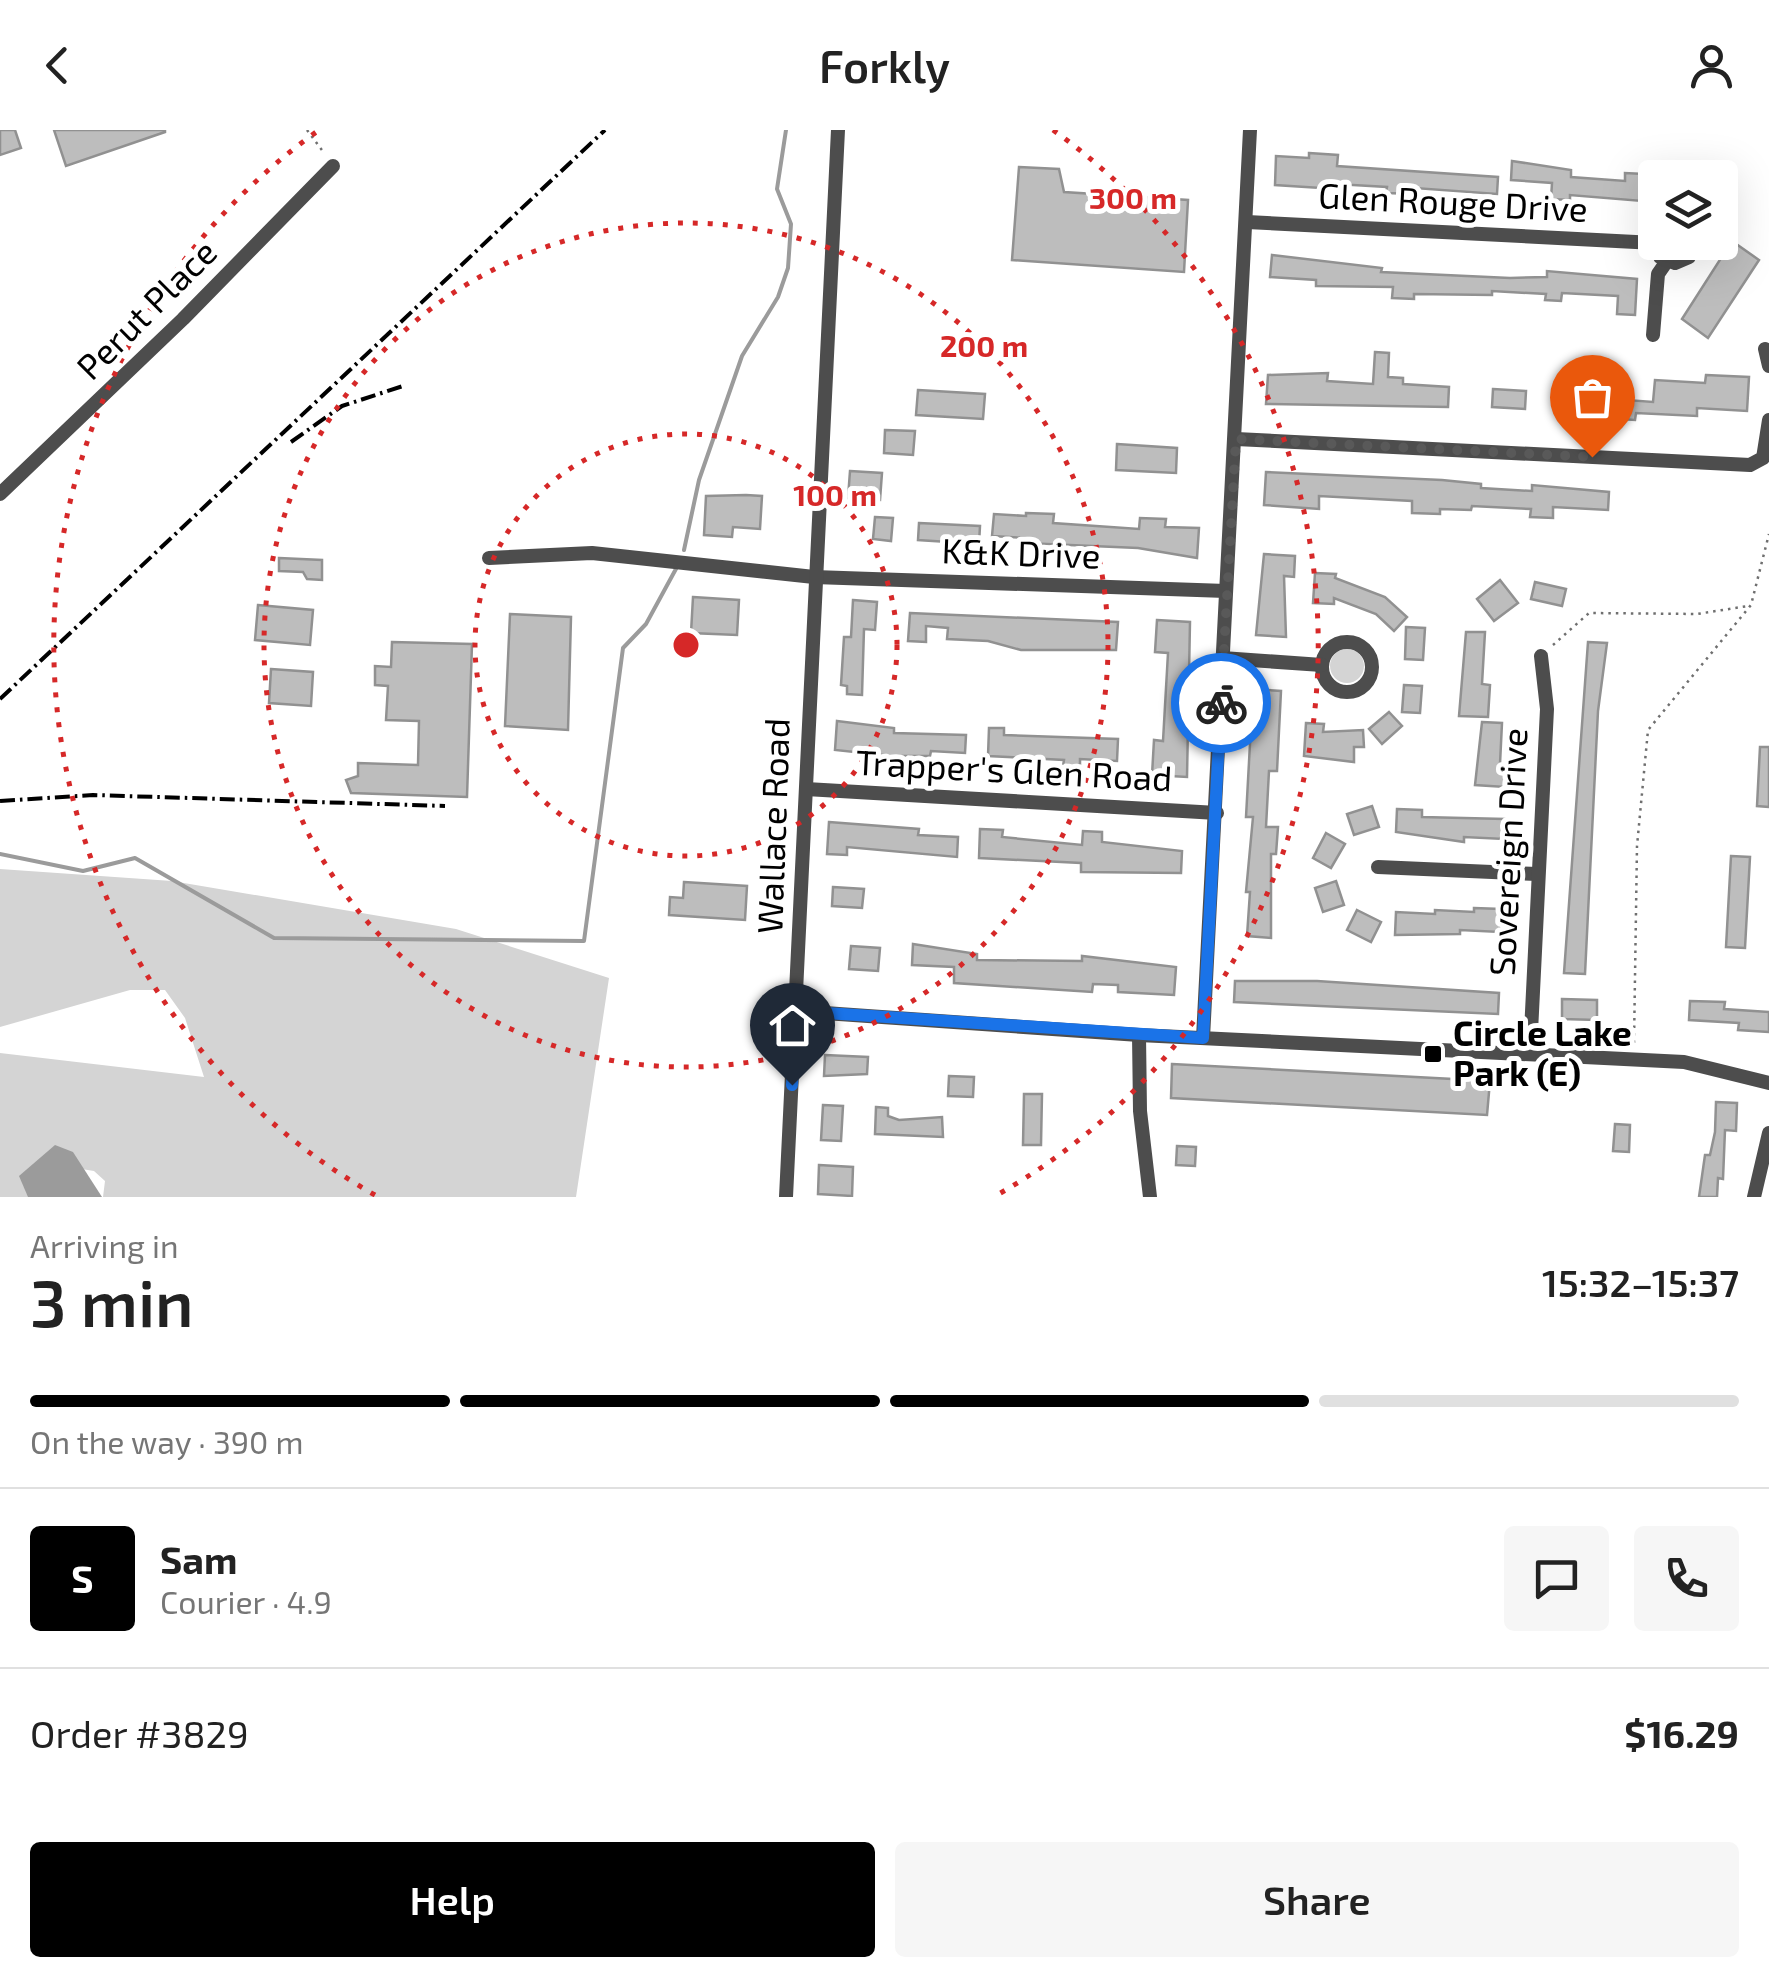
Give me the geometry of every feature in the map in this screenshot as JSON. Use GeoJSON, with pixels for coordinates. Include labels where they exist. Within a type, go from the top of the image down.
{"type":"FeatureCollection","features":[{"type":"Feature","properties":{"kind":"street","name":"Wallace Road"},"geometry":{"type":"LineString","coordinates":[[786,1197],[838,130]]}},
{"type":"Feature","properties":{"kind":"street"},"geometry":{"type":"LineString","coordinates":[[1203,1038],[1218,813],[1222,658],[1250,130]]}},
{"type":"Feature","properties":{"kind":"street","name":"Perut Place"},"geometry":{"type":"LineString","coordinates":[[0,494],[183,319],[332,166]]}},
{"type":"Feature","properties":{"kind":"street","name":"Glen Rouge Drive"},"geometry":{"type":"LineString","coordinates":[[1247,222],[1638,242]]}},
{"type":"Feature","properties":{"kind":"street"},"geometry":{"type":"LineString","coordinates":[[1654,335],[1658,274],[1667,262],[1684,260]]}},
{"type":"Feature","properties":{"kind":"street"},"geometry":{"type":"LineString","coordinates":[[1766,349],[1769,366]]}},
{"type":"Feature","properties":{"kind":"street"},"geometry":{"type":"LineString","coordinates":[[1236,439],[1750,465],[1762,458],[1769,420]]}},
{"type":"Feature","properties":{"kind":"street","name":"K&K Drive"},"geometry":{"type":"LineString","coordinates":[[489,558],[592,553],[814,577],[1226,591]]}},
{"type":"Feature","properties":{"kind":"street","name":"Sovereign Drive"},"geometry":{"type":"LineString","coordinates":[[1530,1052],[1547,709],[1540,656]]}},
{"type":"Feature","properties":{"kind":"street"},"geometry":{"type":"LineString","coordinates":[[1222,658],[1322,665]]}},
{"type":"Feature","properties":{"kind":"street","name":"Trapper's Glen Road"},"geometry":{"type":"LineString","coordinates":[[806,788],[1218,813]]}},
{"type":"Feature","properties":{"kind":"street"},"geometry":{"type":"LineString","coordinates":[[1378,868],[1537,874]]}},
{"type":"Feature","properties":{"kind":"street"},"geometry":{"type":"LineString","coordinates":[[796,1011],[1138,1035],[1684,1062],[1769,1082]]}},
{"type":"Feature","properties":{"kind":"street"},"geometry":{"type":"LineString","coordinates":[[1138,1035],[1150,1197]]}},
{"type":"Feature","properties":{"kind":"street"},"geometry":{"type":"LineString","coordinates":[[1754,1197],[1769,1132]]}},
{"type":"Feature","properties":{"kind":"path"},"geometry":{"type":"LineString","coordinates":[[307,130],[332,166]]}},
{"type":"Feature","properties":{"kind":"path"},"geometry":{"type":"LineString","coordinates":[[1634,1060],[1637,846],[1648,730],[1750,605],[1769,534]]}},
{"type":"Feature","properties":{"kind":"path"},"geometry":{"type":"LineString","coordinates":[[1540,656],[1590,613],[1697,614],[1750,605]]}},
{"type":"Feature","properties":{"kind":"shaded area"},"geometry":{"type":"Polygon","coordinates":[[[1347,649],[1359,654],[1364,666],[1359,678],[1347,683],[1335,678],[1330,666],[1335,654],[1347,649]]]}},
{"type":"Feature","properties":{"kind":"shaded area"},"geometry":{"type":"Polygon","coordinates":[[[0,869],[172,881],[456,929],[609,978],[576,1197],[103,1197],[105,1181],[94,1171],[63,1166],[34,1197],[0,1197],[0,1053],[204,1077],[185,1018],[165,990],[130,990],[0,1027],[0,869]]]}},
{"type":"Feature","properties":{"kind":"shaded area"},"geometry":{"type":"Polygon","coordinates":[[[55,1145],[73,1152],[102,1197],[28,1197],[19,1176],[55,1145]]]}},
{"type":"Feature","properties":{"kind":"building"},"geometry":{"type":"Polygon","coordinates":[[[0,130],[15,130],[21,148],[0,155],[0,130]]]}},
{"type":"Feature","properties":{"kind":"building"},"geometry":{"type":"Polygon","coordinates":[[[54,130],[165,130],[165,132],[66,166],[54,130]]]}},
{"type":"Feature","properties":{"kind":"building"},"geometry":{"type":"Polygon","coordinates":[[[1309,153],[1338,155],[1337,166],[1498,177],[1497,194],[1415,188],[1415,194],[1386,193],[1387,187],[1275,185],[1276,156],[1309,158],[1309,153]]]}},
{"type":"Feature","properties":{"kind":"building"},"geometry":{"type":"Polygon","coordinates":[[[1512,161],[1571,170],[1571,177],[1625,181],[1625,173],[1638,174],[1638,201],[1570,195],[1570,200],[1551,199],[1552,183],[1511,180],[1512,161]]]}},
{"type":"Feature","properties":{"kind":"building"},"geometry":{"type":"Polygon","coordinates":[[[1019,167],[1059,169],[1064,192],[1188,200],[1184,272],[1012,260],[1019,167]]]}},
{"type":"Feature","properties":{"kind":"building"},"geometry":{"type":"Polygon","coordinates":[[[1738,245],[1759,260],[1708,338],[1682,319],[1720,260],[1738,260],[1738,245]]]}},
{"type":"Feature","properties":{"kind":"building"},"geometry":{"type":"Polygon","coordinates":[[[1272,255],[1382,268],[1381,272],[1510,278],[1547,277],[1547,271],[1637,279],[1635,315],[1617,314],[1618,296],[1562,293],[1561,301],[1545,300],[1546,294],[1492,291],[1492,295],[1414,294],[1414,299],[1392,298],[1393,287],[1316,286],[1316,280],[1270,277],[1272,255]]]}},
{"type":"Feature","properties":{"kind":"building"},"geometry":{"type":"Polygon","coordinates":[[[1375,352],[1389,353],[1388,377],[1403,378],[1403,384],[1449,387],[1448,407],[1266,404],[1268,375],[1328,373],[1327,381],[1373,384],[1375,352]]]}},
{"type":"Feature","properties":{"kind":"building"},"geometry":{"type":"Polygon","coordinates":[[[1706,375],[1749,377],[1747,411],[1697,408],[1697,416],[1636,413],[1635,420],[1571,416],[1573,396],[1653,402],[1655,380],[1705,383],[1706,375]]]}},
{"type":"Feature","properties":{"kind":"building"},"geometry":{"type":"Polygon","coordinates":[[[1493,389],[1526,391],[1525,409],[1492,407],[1493,389]]]}},
{"type":"Feature","properties":{"kind":"building"},"geometry":{"type":"Polygon","coordinates":[[[918,390],[985,394],[983,419],[916,415],[918,390]]]}},
{"type":"Feature","properties":{"kind":"building"},"geometry":{"type":"Polygon","coordinates":[[[885,430],[915,431],[913,455],[884,453],[885,430]]]}},
{"type":"Feature","properties":{"kind":"building"},"geometry":{"type":"Polygon","coordinates":[[[1117,444],[1177,448],[1176,473],[1116,470],[1117,444]]]}},
{"type":"Feature","properties":{"kind":"building"},"geometry":{"type":"Polygon","coordinates":[[[850,471],[882,473],[880,500],[848,498],[850,471]]]}},
{"type":"Feature","properties":{"kind":"building"},"geometry":{"type":"Polygon","coordinates":[[[1266,472],[1442,480],[1481,484],[1481,488],[1532,491],[1532,485],[1609,492],[1608,510],[1553,507],[1553,518],[1530,517],[1531,509],[1472,506],[1471,510],[1440,509],[1440,514],[1412,513],[1412,501],[1319,496],[1319,509],[1264,505],[1266,472]]]}},
{"type":"Feature","properties":{"kind":"building"},"geometry":{"type":"Polygon","coordinates":[[[706,496],[762,496],[760,529],[733,527],[732,537],[704,535],[706,496]]]}},
{"type":"Feature","properties":{"kind":"building"},"geometry":{"type":"Polygon","coordinates":[[[994,514],[1054,514],[1053,523],[1139,529],[1140,518],[1166,519],[1165,527],[1199,528],[1197,558],[1138,548],[1024,543],[1025,538],[992,536],[994,514]]]}},
{"type":"Feature","properties":{"kind":"building"},"geometry":{"type":"Polygon","coordinates":[[[875,517],[893,518],[891,541],[873,539],[875,517]]]}},
{"type":"Feature","properties":{"kind":"building"},"geometry":{"type":"Polygon","coordinates":[[[919,523],[980,526],[979,544],[918,540],[919,523]]]}},
{"type":"Feature","properties":{"kind":"building"},"geometry":{"type":"Polygon","coordinates":[[[1264,554],[1295,556],[1294,577],[1284,576],[1286,637],[1256,635],[1264,554]]]}},
{"type":"Feature","properties":{"kind":"building"},"geometry":{"type":"Polygon","coordinates":[[[279,558],[322,560],[322,580],[307,579],[303,572],[279,571],[279,558]]]}},
{"type":"Feature","properties":{"kind":"building"},"geometry":{"type":"Polygon","coordinates":[[[1315,573],[1336,574],[1335,578],[1385,597],[1407,617],[1394,631],[1376,614],[1334,598],[1334,604],[1313,603],[1315,573]]]}},
{"type":"Feature","properties":{"kind":"building"},"geometry":{"type":"Polygon","coordinates":[[[1500,580],[1518,603],[1494,621],[1477,599],[1500,580]]]}},
{"type":"Feature","properties":{"kind":"building"},"geometry":{"type":"Polygon","coordinates":[[[1535,582],[1566,589],[1562,606],[1531,599],[1535,582]]]}},
{"type":"Feature","properties":{"kind":"building"},"geometry":{"type":"Polygon","coordinates":[[[693,597],[739,600],[737,635],[691,633],[693,597]]]}},
{"type":"Feature","properties":{"kind":"building"},"geometry":{"type":"Polygon","coordinates":[[[853,600],[877,602],[875,630],[864,629],[862,695],[847,694],[847,686],[841,685],[844,637],[851,637],[853,600]]]}},
{"type":"Feature","properties":{"kind":"building"},"geometry":{"type":"Polygon","coordinates":[[[258,605],[313,610],[310,645],[255,640],[258,605]]]}},
{"type":"Feature","properties":{"kind":"building"},"geometry":{"type":"Polygon","coordinates":[[[910,613],[1118,622],[1116,650],[1021,650],[988,641],[947,639],[948,628],[926,626],[926,642],[908,641],[910,613]]]}},
{"type":"Feature","properties":{"kind":"building"},"geometry":{"type":"Polygon","coordinates":[[[510,614],[571,617],[568,730],[505,726],[510,614]]]}},
{"type":"Feature","properties":{"kind":"building"},"geometry":{"type":"Polygon","coordinates":[[[1157,620],[1190,622],[1187,777],[1152,775],[1154,740],[1163,741],[1168,653],[1155,652],[1157,620]]]}},
{"type":"Feature","properties":{"kind":"building"},"geometry":{"type":"Polygon","coordinates":[[[1406,627],[1425,628],[1423,660],[1405,659],[1406,627]]]}},
{"type":"Feature","properties":{"kind":"building"},"geometry":{"type":"Polygon","coordinates":[[[1466,632],[1485,632],[1482,684],[1490,685],[1488,717],[1459,716],[1466,632]]]}},
{"type":"Feature","properties":{"kind":"building"},"geometry":{"type":"Polygon","coordinates":[[[392,642],[472,644],[467,797],[351,793],[346,780],[358,776],[358,763],[418,765],[419,721],[386,720],[388,686],[375,685],[375,666],[391,667],[392,642]]]}},
{"type":"Feature","properties":{"kind":"building"},"geometry":{"type":"Polygon","coordinates":[[[1588,642],[1607,643],[1598,711],[1585,974],[1564,973],[1588,642]]]}},
{"type":"Feature","properties":{"kind":"building"},"geometry":{"type":"Polygon","coordinates":[[[271,669],[313,672],[311,706],[269,703],[271,669]]]}},
{"type":"Feature","properties":{"kind":"building"},"geometry":{"type":"Polygon","coordinates":[[[1404,685],[1422,686],[1420,713],[1402,712],[1404,685]]]}},
{"type":"Feature","properties":{"kind":"building"},"geometry":{"type":"Polygon","coordinates":[[[1253,689],[1281,691],[1277,771],[1269,771],[1266,827],[1278,827],[1276,854],[1271,854],[1271,938],[1247,936],[1250,892],[1246,892],[1253,817],[1246,817],[1253,689]]]}},
{"type":"Feature","properties":{"kind":"building"},"geometry":{"type":"Polygon","coordinates":[[[1389,712],[1402,726],[1382,744],[1369,729],[1389,712]]]}},
{"type":"Feature","properties":{"kind":"building"},"geometry":{"type":"Polygon","coordinates":[[[837,721],[894,728],[894,733],[966,735],[965,753],[931,751],[930,756],[892,756],[835,750],[837,721]]]}},
{"type":"Feature","properties":{"kind":"building"},"geometry":{"type":"Polygon","coordinates":[[[1482,722],[1502,723],[1500,764],[1506,765],[1505,787],[1475,785],[1482,722]]]}},
{"type":"Feature","properties":{"kind":"building"},"geometry":{"type":"Polygon","coordinates":[[[1306,723],[1324,724],[1323,732],[1363,730],[1364,747],[1354,747],[1354,762],[1304,756],[1306,723]]]}},
{"type":"Feature","properties":{"kind":"building"},"geometry":{"type":"Polygon","coordinates":[[[989,728],[1004,728],[1004,735],[1118,739],[1117,761],[1080,759],[1080,767],[1063,766],[1064,760],[988,756],[989,728]]]}},
{"type":"Feature","properties":{"kind":"building"},"geometry":{"type":"Polygon","coordinates":[[[1760,747],[1769,747],[1769,807],[1757,806],[1760,747]]]}},
{"type":"Feature","properties":{"kind":"building"},"geometry":{"type":"Polygon","coordinates":[[[1372,806],[1379,827],[1354,835],[1347,814],[1372,806]]]}},
{"type":"Feature","properties":{"kind":"building"},"geometry":{"type":"Polygon","coordinates":[[[1397,809],[1422,810],[1422,817],[1505,819],[1504,839],[1464,837],[1464,842],[1396,832],[1397,809]]]}},
{"type":"Feature","properties":{"kind":"building"},"geometry":{"type":"Polygon","coordinates":[[[829,822],[919,829],[918,835],[958,837],[957,857],[847,847],[847,855],[827,854],[829,822]]]}},
{"type":"Feature","properties":{"kind":"building"},"geometry":{"type":"Polygon","coordinates":[[[980,829],[1003,830],[1002,837],[1082,845],[1083,831],[1102,832],[1102,842],[1182,851],[1181,873],[1081,872],[1081,863],[979,858],[980,829]]]}},
{"type":"Feature","properties":{"kind":"building"},"geometry":{"type":"Polygon","coordinates":[[[1326,833],[1345,844],[1331,868],[1313,858],[1326,833]]]}},
{"type":"Feature","properties":{"kind":"building"},"geometry":{"type":"Polygon","coordinates":[[[1731,856],[1750,857],[1745,948],[1726,947],[1731,856]]]}},
{"type":"Feature","properties":{"kind":"building"},"geometry":{"type":"Polygon","coordinates":[[[1336,881],[1344,905],[1323,912],[1315,888],[1336,881]]]}},
{"type":"Feature","properties":{"kind":"building"},"geometry":{"type":"Polygon","coordinates":[[[684,882],[747,886],[745,920],[669,915],[670,897],[683,898],[684,882]]]}},
{"type":"Feature","properties":{"kind":"building"},"geometry":{"type":"Polygon","coordinates":[[[833,887],[864,889],[862,908],[832,906],[833,887]]]}},
{"type":"Feature","properties":{"kind":"building"},"geometry":{"type":"Polygon","coordinates":[[[1474,908],[1501,909],[1500,932],[1460,930],[1460,934],[1395,935],[1396,912],[1474,912],[1474,908]]]}},
{"type":"Feature","properties":{"kind":"building"},"geometry":{"type":"Polygon","coordinates":[[[1357,910],[1381,922],[1371,942],[1347,930],[1357,910]]]}},
{"type":"Feature","properties":{"kind":"building"},"geometry":{"type":"Polygon","coordinates":[[[913,944],[977,954],[977,960],[1082,961],[1082,956],[1176,967],[1174,995],[1118,992],[1118,985],[1093,984],[1092,992],[954,983],[954,967],[912,965],[913,944]]]}},
{"type":"Feature","properties":{"kind":"building"},"geometry":{"type":"Polygon","coordinates":[[[851,946],[880,948],[878,971],[849,969],[851,946]]]}},
{"type":"Feature","properties":{"kind":"building"},"geometry":{"type":"Polygon","coordinates":[[[1235,981],[1317,981],[1499,993],[1498,1014],[1234,1002],[1235,981]]]}},
{"type":"Feature","properties":{"kind":"building"},"geometry":{"type":"Polygon","coordinates":[[[1562,999],[1597,1000],[1597,1020],[1562,1019],[1562,999]]]}},
{"type":"Feature","properties":{"kind":"building"},"geometry":{"type":"Polygon","coordinates":[[[1690,1001],[1725,1002],[1724,1009],[1769,1012],[1769,1032],[1738,1030],[1739,1023],[1689,1020],[1690,1001]]]}},
{"type":"Feature","properties":{"kind":"building"},"geometry":{"type":"Polygon","coordinates":[[[825,1055],[868,1057],[867,1074],[824,1076],[825,1055]]]}},
{"type":"Feature","properties":{"kind":"building"},"geometry":{"type":"Polygon","coordinates":[[[1172,1064],[1490,1081],[1487,1115],[1171,1098],[1172,1064]]]}},
{"type":"Feature","properties":{"kind":"building"},"geometry":{"type":"Polygon","coordinates":[[[949,1076],[974,1077],[973,1097],[948,1096],[949,1076]]]}},
{"type":"Feature","properties":{"kind":"building"},"geometry":{"type":"Polygon","coordinates":[[[1024,1094],[1042,1094],[1041,1145],[1023,1145],[1024,1094]]]}},
{"type":"Feature","properties":{"kind":"building"},"geometry":{"type":"Polygon","coordinates":[[[1716,1102],[1737,1103],[1736,1131],[1725,1130],[1723,1179],[1718,1178],[1717,1197],[1699,1197],[1705,1155],[1710,1155],[1715,1132],[1716,1102]]]}},
{"type":"Feature","properties":{"kind":"building"},"geometry":{"type":"Polygon","coordinates":[[[823,1105],[843,1106],[841,1141],[821,1140],[823,1105]]]}},
{"type":"Feature","properties":{"kind":"building"},"geometry":{"type":"Polygon","coordinates":[[[876,1107],[888,1108],[888,1116],[899,1120],[942,1117],[943,1137],[875,1134],[876,1107]]]}},
{"type":"Feature","properties":{"kind":"building"},"geometry":{"type":"Polygon","coordinates":[[[1615,1124],[1630,1125],[1629,1152],[1613,1151],[1615,1124]]]}},
{"type":"Feature","properties":{"kind":"building"},"geometry":{"type":"Polygon","coordinates":[[[1177,1146],[1196,1147],[1195,1166],[1176,1165],[1177,1146]]]}},
{"type":"Feature","properties":{"kind":"building"},"geometry":{"type":"Polygon","coordinates":[[[819,1165],[853,1167],[852,1196],[818,1194],[819,1165]]]}},
{"type":"Feature","properties":{"kind":"waterway"},"geometry":{"type":"LineString","coordinates":[[684,550],[699,480],[742,356],[778,297],[788,268],[791,224],[777,189],[786,130]]}},
{"type":"Feature","properties":{"kind":"waterway"},"geometry":{"type":"LineString","coordinates":[[0,854],[83,871],[135,858],[274,938],[584,941],[623,648],[646,624],[677,567]]}},
{"type":"Feature","properties":{"kind":"railway"},"geometry":{"type":"LineString","coordinates":[[0,699],[605,130]]}},
{"type":"Feature","properties":{"kind":"railway"},"geometry":{"type":"LineString","coordinates":[[291,442],[342,406],[406,385]]}},
{"type":"Feature","properties":{"kind":"railway"},"geometry":{"type":"LineString","coordinates":[[0,801],[93,795],[445,806]]}},
{"type":"Feature","properties":{"kind":"way so far"},"geometry":{"type":"LineString","coordinates":[[1221,703],[1236,439],[1592,457]]}},
{"type":"Feature","properties":{"kind":"place","name":"Circle Lake Park (E)"},"geometry":{"type":"Point","coordinates":[1433,1054]}},
{"type":"Feature","properties":{"kind":"route"},"geometry":{"type":"LineString","coordinates":[[792,1085],[796,1011],[1203,1038],[1221,703]]}}]}
